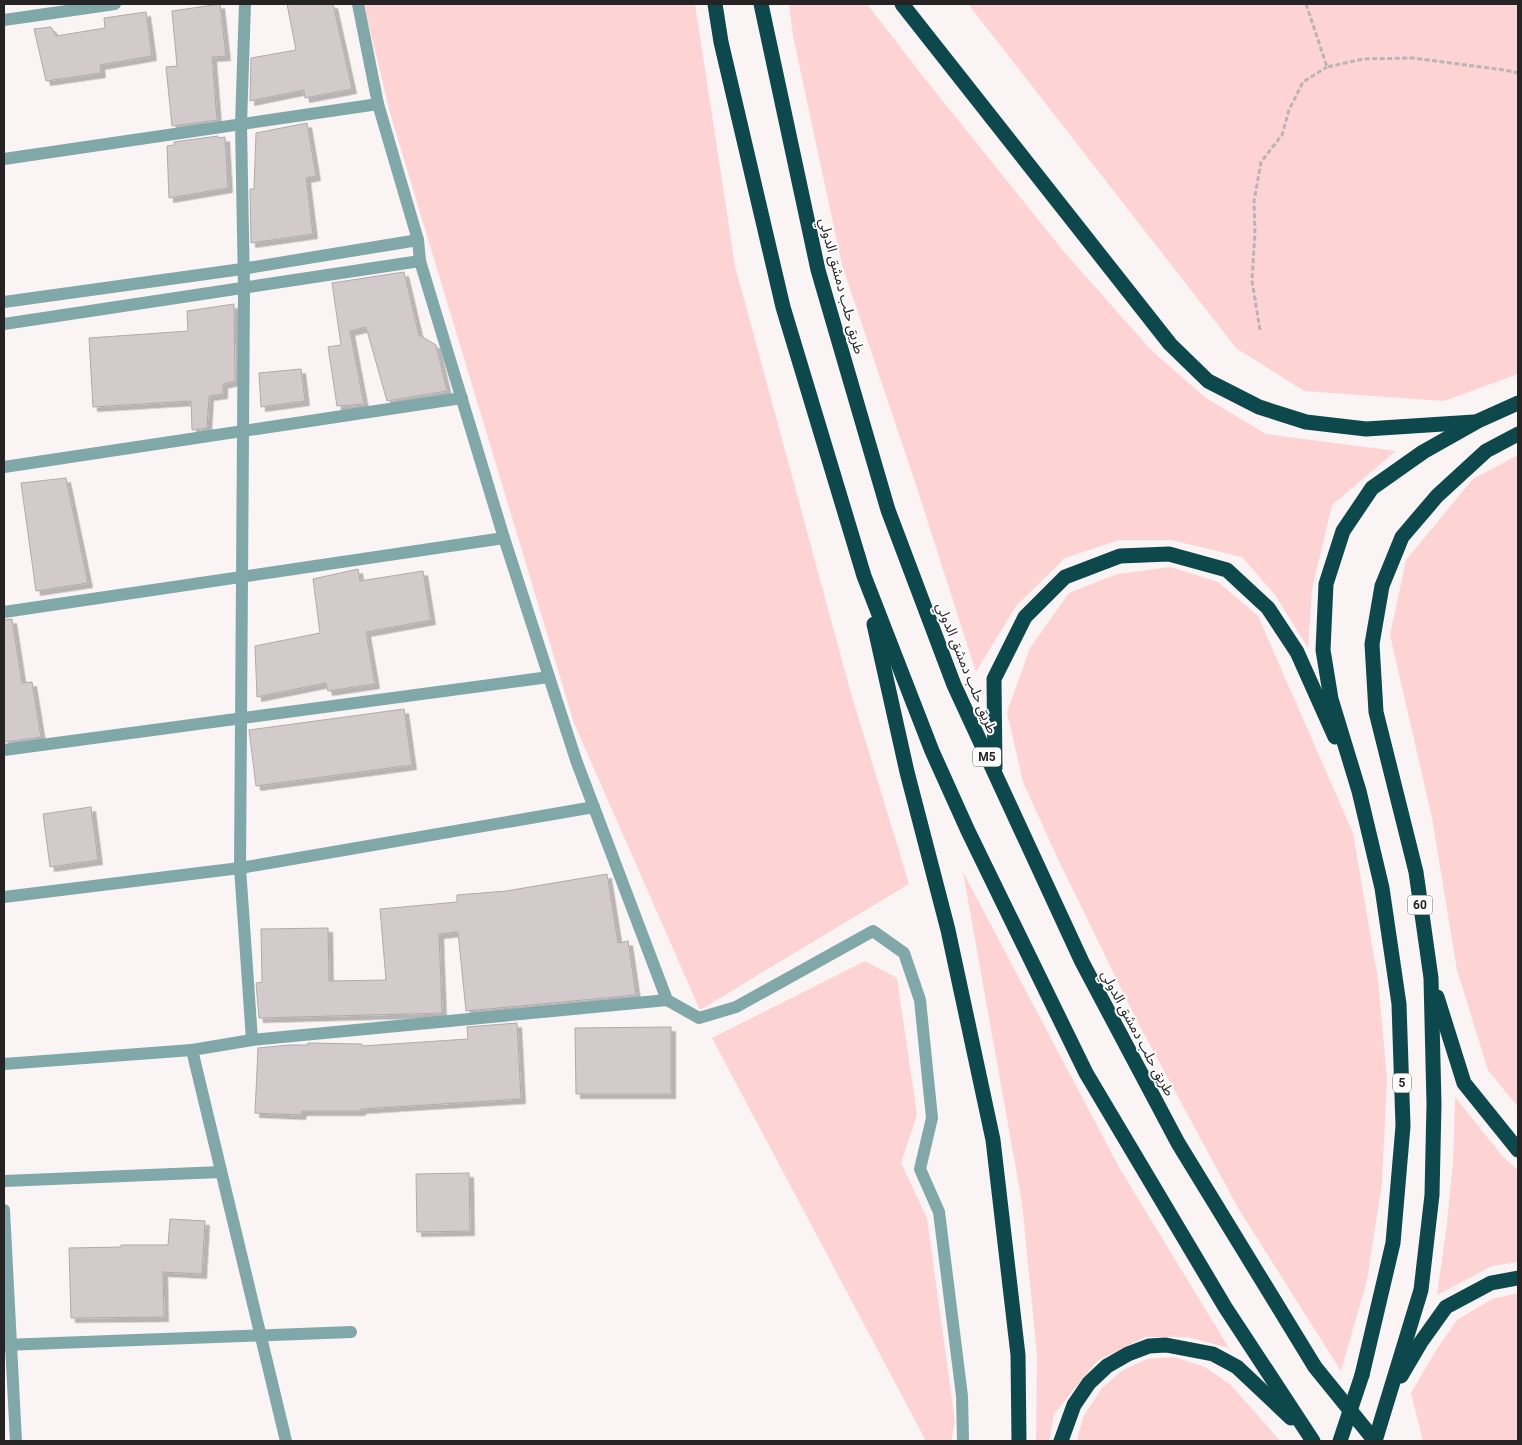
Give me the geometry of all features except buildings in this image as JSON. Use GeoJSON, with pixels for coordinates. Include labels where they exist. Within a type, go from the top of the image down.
{"type":"FeatureCollection","features":[{"type":"Feature","properties":{"kind":"highway"},"geometry":{"type":"LineString","coordinates":[[715,4],[721,42],[783,307],[864,576],[908,772],[948,930],[993,1140],[1018,1355],[1019,1441]]}},
{"type":"Feature","properties":{"kind":"highway","name":"طريق حلب دمشق الدولي"},"geometry":{"type":"LineString","coordinates":[[762,4],[818,270],[888,510],[954,684],[1082,962],[1178,1143],[1315,1367],[1375,1441]]}},
{"type":"Feature","properties":{"kind":"highway"},"geometry":{"type":"LineString","coordinates":[[902,4],[1170,344],[1208,381],[1259,407],[1306,422],[1366,430],[1478,422]]}},
{"type":"Feature","properties":{"kind":"highway"},"geometry":{"type":"LineString","coordinates":[[1359,791],[1331,699],[1323,650],[1326,584],[1343,531],[1372,488],[1423,452],[1518,403]]}},
{"type":"Feature","properties":{"kind":"highway","name":"60"},"geometry":{"type":"LineString","coordinates":[[1388,1397],[1421,1290],[1432,1195],[1434,1104],[1431,978],[1416,872],[1376,712],[1372,644],[1382,586],[1402,537],[1436,496],[1486,451],[1518,434]]}},
{"type":"Feature","properties":{"kind":"highway"},"geometry":{"type":"LineString","coordinates":[[995,776],[994,679],[1025,617],[1065,577],[1120,556],[1169,554],[1228,570],[1268,608],[1297,652],[1359,791]]}},
{"type":"Feature","properties":{"kind":"highway"},"geometry":{"type":"LineString","coordinates":[[864,576],[932,751],[968,831],[1086,1073],[1225,1307],[1312,1440]]}},
{"type":"Feature","properties":{"kind":"highway","name":"5"},"geometry":{"type":"LineString","coordinates":[[1340,1441],[1362,1375],[1393,1243],[1403,1126],[1399,1004],[1382,888],[1359,791]]}},
{"type":"Feature","properties":{"kind":"highway"},"geometry":{"type":"LineString","coordinates":[[1431,978],[1464,1083],[1518,1150]]}},
{"type":"Feature","properties":{"kind":"highway"},"geometry":{"type":"LineString","coordinates":[[1375,1441],[1388,1397],[1421,1342],[1446,1307],[1491,1283],[1518,1278]]}},
{"type":"Feature","properties":{"kind":"highway"},"geometry":{"type":"LineString","coordinates":[[1061,1441],[1074,1405],[1089,1383],[1107,1366],[1128,1354],[1149,1346],[1166,1344],[1213,1354],[1237,1367],[1312,1440]]}},
{"type":"Feature","properties":{"kind":"street"},"geometry":{"type":"LineString","coordinates":[[4,20],[115,4]]}},
{"type":"Feature","properties":{"kind":"street"},"geometry":{"type":"LineString","coordinates":[[245,4],[240,124],[242,269],[244,288],[240,868],[252,1040]]}},
{"type":"Feature","properties":{"kind":"street"},"geometry":{"type":"LineString","coordinates":[[358,4],[378,104],[418,240],[420,261],[504,538],[576,760],[667,1000]]}},
{"type":"Feature","properties":{"kind":"street"},"geometry":{"type":"LineString","coordinates":[[4,159],[378,104]]}},
{"type":"Feature","properties":{"kind":"street"},"geometry":{"type":"LineString","coordinates":[[4,302],[242,269],[418,240]]}},
{"type":"Feature","properties":{"kind":"street"},"geometry":{"type":"LineString","coordinates":[[4,324],[420,261]]}},
{"type":"Feature","properties":{"kind":"street"},"geometry":{"type":"LineString","coordinates":[[4,467],[462,398]]}},
{"type":"Feature","properties":{"kind":"street"},"geometry":{"type":"LineString","coordinates":[[4,612],[504,538]]}},
{"type":"Feature","properties":{"kind":"street"},"geometry":{"type":"LineString","coordinates":[[4,750],[550,677]]}},
{"type":"Feature","properties":{"kind":"street"},"geometry":{"type":"LineString","coordinates":[[4,896],[240,868],[594,807]]}},
{"type":"Feature","properties":{"kind":"street"},"geometry":{"type":"LineString","coordinates":[[4,1064],[192,1050],[252,1040],[667,1000],[699,1018],[736,1007],[873,931],[904,953],[920,1000],[932,1118],[920,1169],[939,1212],[962,1396],[963,1441]]}},
{"type":"Feature","properties":{"kind":"street"},"geometry":{"type":"LineString","coordinates":[[192,1050],[286,1441]]}},
{"type":"Feature","properties":{"kind":"street"},"geometry":{"type":"LineString","coordinates":[[4,1181],[221,1172]]}},
{"type":"Feature","properties":{"kind":"street"},"geometry":{"type":"LineString","coordinates":[[4,1210],[7,1345],[16,1441]]}},
{"type":"Feature","properties":{"kind":"street"},"geometry":{"type":"LineString","coordinates":[[7,1345],[351,1332]]}},
{"type":"Feature","properties":{"kind":"path"},"geometry":{"type":"LineString","coordinates":[[1306,4],[1326,67]]}},
{"type":"Feature","properties":{"kind":"path"},"geometry":{"type":"LineString","coordinates":[[1260,330],[1252,281],[1255,231],[1254,201],[1262,162],[1282,135],[1289,110],[1303,82],[1326,67],[1363,59],[1413,58],[1518,73]]}},
{"type":"Feature","properties":{"kind":"shaded area"},"geometry":{"type":"Polygon","coordinates":[[[364,4],[695,4],[735,266],[850,690],[909,884],[700,1010],[574,723],[390,113],[364,4]]]}},
{"type":"Feature","properties":{"kind":"shaded area"},"geometry":{"type":"Polygon","coordinates":[[[789,4],[867,4],[1065,253],[1152,351],[1206,398],[1266,434],[1396,451],[1332,505],[1312,589],[1308,648],[1275,595],[1242,557],[1171,540],[1119,540],[1065,558],[1016,606],[976,672],[842,265],[793,36],[789,4]]]}},
{"type":"Feature","properties":{"kind":"shaded area"},"geometry":{"type":"Polygon","coordinates":[[[968,4],[1518,4],[1518,374],[1444,401],[1304,391],[1236,348],[968,4]]]}},
{"type":"Feature","properties":{"kind":"shaded area"},"geometry":{"type":"Polygon","coordinates":[[[1518,455],[1518,1107],[1488,1070],[1457,970],[1432,818],[1390,635],[1406,560],[1473,479],[1518,455]]]}},
{"type":"Feature","properties":{"kind":"shaded area"},"geometry":{"type":"Polygon","coordinates":[[[1171,567],[1218,582],[1258,616],[1353,833],[1378,980],[1387,1078],[1382,1183],[1367,1280],[1341,1371],[1238,1208],[1136,1019],[1056,855],[1023,782],[1007,712],[1030,648],[1069,593],[1117,574],[1171,567]]]}},
{"type":"Feature","properties":{"kind":"shaded area"},"geometry":{"type":"Polygon","coordinates":[[[963,872],[1120,1169],[1229,1348],[1187,1337],[1145,1337],[1097,1361],[1054,1414],[1049,1441],[1036,1441],[1037,1355],[1022,1203],[963,872]]]}},
{"type":"Feature","properties":{"kind":"shaded area"},"geometry":{"type":"Polygon","coordinates":[[[865,961],[897,978],[917,1115],[901,1163],[927,1218],[955,1422],[951,1441],[926,1441],[712,1038],[865,961]]]}},
{"type":"Feature","properties":{"kind":"shaded area"},"geometry":{"type":"Polygon","coordinates":[[[1455,1097],[1504,1158],[1518,1170],[1518,1262],[1492,1266],[1437,1295],[1453,1162],[1455,1097]]]}},
{"type":"Feature","properties":{"kind":"shaded area"},"geometry":{"type":"Polygon","coordinates":[[[1518,1293],[1518,1441],[1423,1441],[1411,1393],[1435,1352],[1457,1320],[1492,1299],[1518,1293]]]}},
{"type":"Feature","properties":{"kind":"shaded area"},"geometry":{"type":"Polygon","coordinates":[[[1174,1357],[1205,1367],[1231,1385],[1280,1441],[1077,1441],[1083,1417],[1102,1388],[1123,1370],[1147,1359],[1174,1357]]]}}]}
